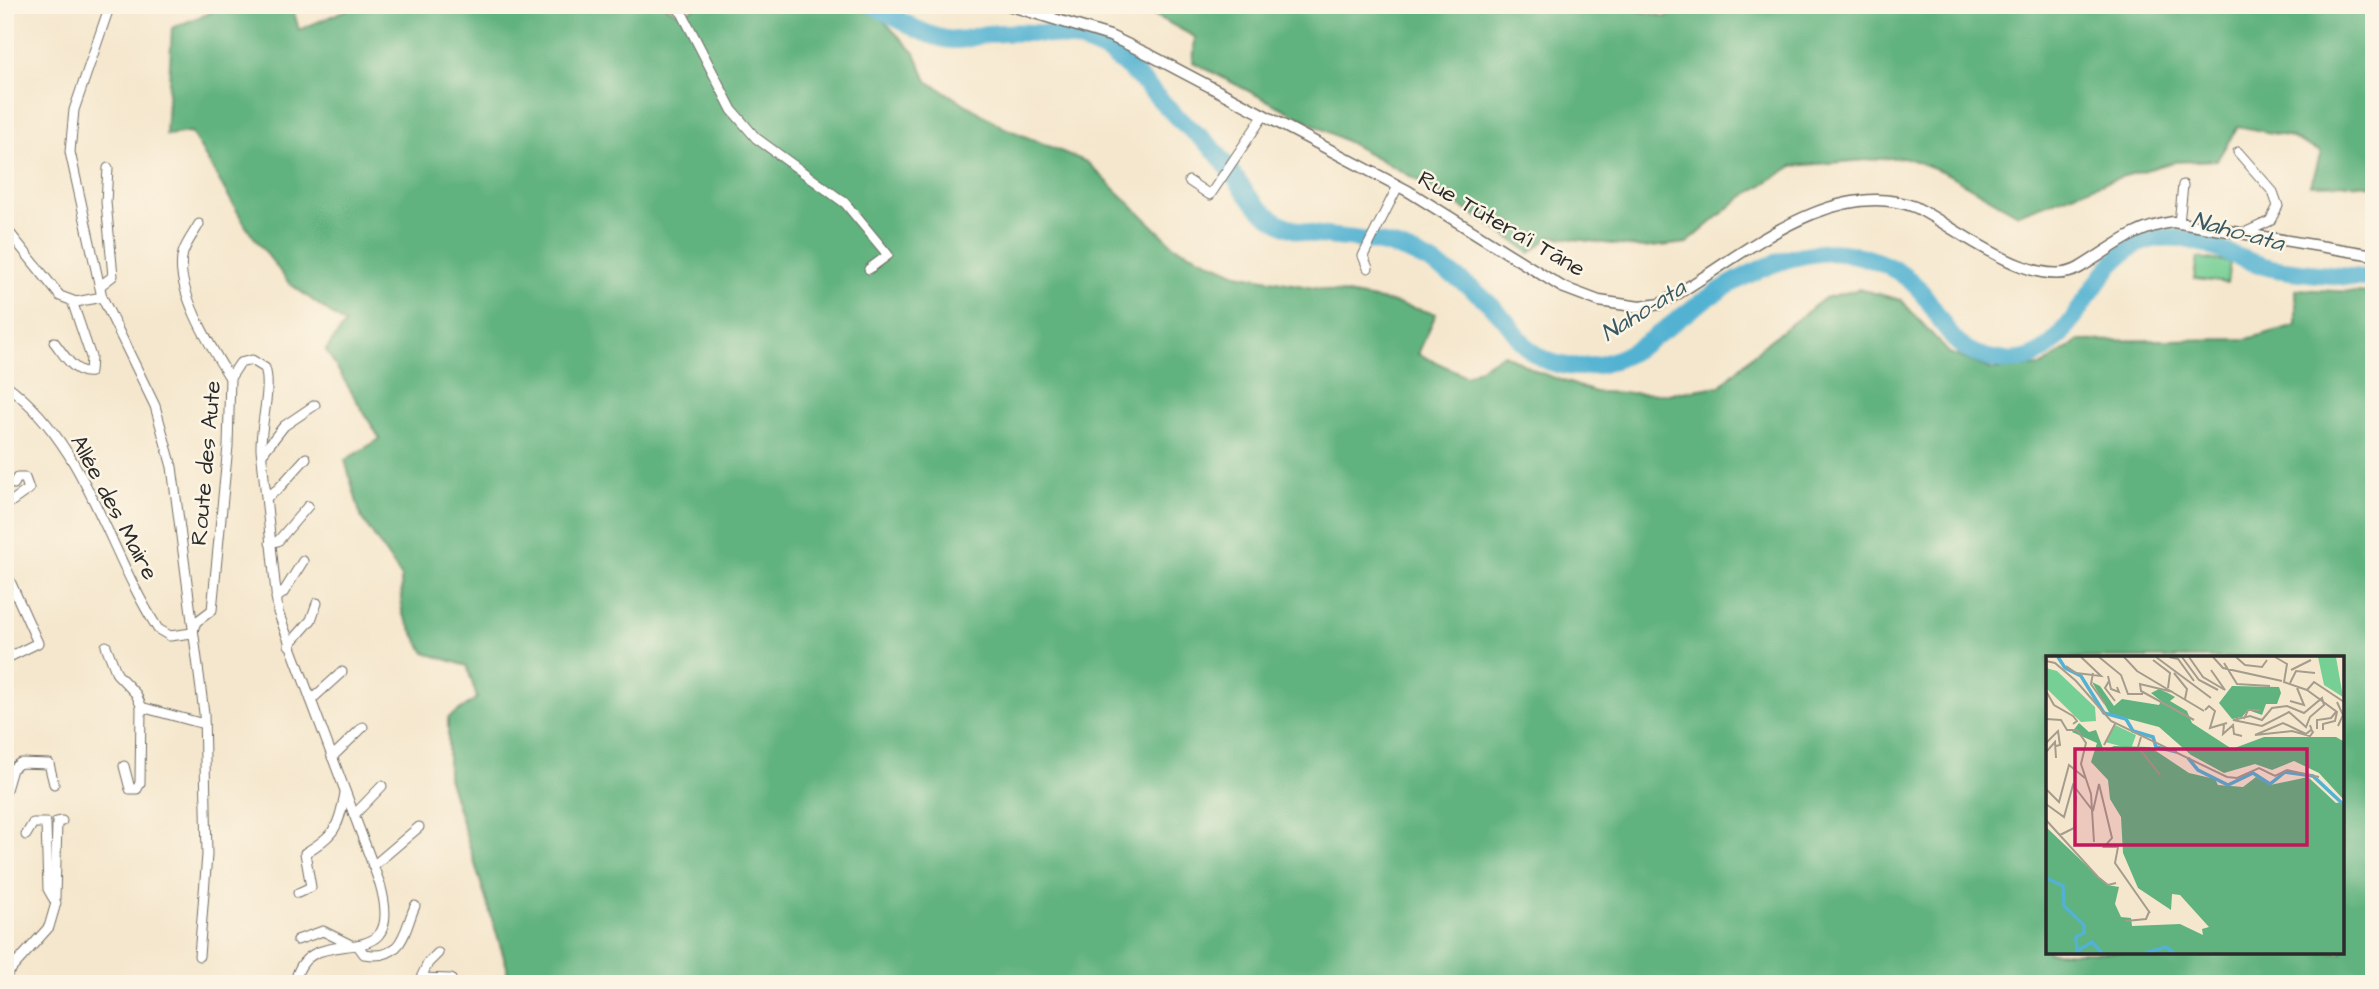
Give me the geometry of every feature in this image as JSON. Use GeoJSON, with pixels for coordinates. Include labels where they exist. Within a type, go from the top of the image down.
{"type":"FeatureCollection","features":[{"type":"Feature","properties":{"kind":"street","name":"Route des Aute"},"geometry":{"type":"LineString","coordinates":[[110,5],[74,110],[70,137],[73,167],[102,297],[163,428],[175,492],[192,633]]}},
{"type":"Feature","properties":{"kind":"street"},"geometry":{"type":"LineString","coordinates":[[674,5],[682,13],[732,110],[756,138],[845,203],[862,227],[886,250],[888,255],[881,263],[869,269]]}},
{"type":"Feature","properties":{"kind":"street","name":"Rue Tūtera'i Tāne"},"geometry":{"type":"LineString","coordinates":[[1008,5],[1110,36],[1398,186],[1562,286],[1599,300],[1640,307],[1660,304],[1797,220],[1857,201],[1891,201],[1915,207],[2011,262],[2049,275],[2070,273],[2130,234],[2149,226],[2179,223],[2374,255]]}},
{"type":"Feature","properties":{"kind":"street"},"geometry":{"type":"LineString","coordinates":[[1049,16],[1055,5]]}},
{"type":"Feature","properties":{"kind":"street"},"geometry":{"type":"LineString","coordinates":[[1189,181],[1210,195],[1264,115]]}},
{"type":"Feature","properties":{"kind":"street"},"geometry":{"type":"LineString","coordinates":[[2238,152],[2273,192],[2278,206],[2270,220],[2244,233]]}},
{"type":"Feature","properties":{"kind":"street"},"geometry":{"type":"LineString","coordinates":[[100,286],[113,276],[106,202],[108,168]]}},
{"type":"Feature","properties":{"kind":"street"},"geometry":{"type":"LineString","coordinates":[[2179,223],[2183,185]]}},
{"type":"Feature","properties":{"kind":"street"},"geometry":{"type":"LineString","coordinates":[[1368,268],[1363,256],[1398,186]]}},
{"type":"Feature","properties":{"kind":"street"},"geometry":{"type":"LineString","coordinates":[[199,224],[183,251],[181,270],[186,292],[230,378]]}},
{"type":"Feature","properties":{"kind":"street"},"geometry":{"type":"LineString","coordinates":[[5,227],[60,296],[72,301],[102,297]]}},
{"type":"Feature","properties":{"kind":"street"},"geometry":{"type":"LineString","coordinates":[[54,342],[76,368],[81,372],[90,372],[91,357],[72,301]]}},
{"type":"Feature","properties":{"kind":"street","name":"Route des Aute"},"geometry":{"type":"LineString","coordinates":[[192,633],[196,622],[212,610],[228,446],[230,378],[235,367],[246,360],[261,364],[265,368],[268,382],[260,430],[276,598],[289,645],[373,866],[385,902],[387,920],[378,937],[355,946],[315,953],[298,971],[295,984]]}},
{"type":"Feature","properties":{"kind":"street","name":"Allée des Maire"},"geometry":{"type":"LineString","coordinates":[[5,384],[44,420],[64,449],[105,519],[158,629],[170,636],[192,633]]}},
{"type":"Feature","properties":{"kind":"street"},"geometry":{"type":"LineString","coordinates":[[261,454],[284,426],[316,405]]}},
{"type":"Feature","properties":{"kind":"street"},"geometry":{"type":"LineString","coordinates":[[267,497],[278,489],[306,458]]}},
{"type":"Feature","properties":{"kind":"street"},"geometry":{"type":"LineString","coordinates":[[5,506],[29,489],[24,478],[17,478],[13,484]]}},
{"type":"Feature","properties":{"kind":"street"},"geometry":{"type":"LineString","coordinates":[[270,543],[278,541],[308,506]]}},
{"type":"Feature","properties":{"kind":"street"},"geometry":{"type":"LineString","coordinates":[[276,598],[283,593],[303,561]]}},
{"type":"Feature","properties":{"kind":"street"},"geometry":{"type":"LineString","coordinates":[[5,570],[8,586],[36,634],[38,643],[5,659]]}},
{"type":"Feature","properties":{"kind":"street"},"geometry":{"type":"LineString","coordinates":[[289,645],[311,620],[317,603]]}},
{"type":"Feature","properties":{"kind":"street"},"geometry":{"type":"LineString","coordinates":[[192,633],[204,724],[207,855],[199,956]]}},
{"type":"Feature","properties":{"kind":"street"},"geometry":{"type":"LineString","coordinates":[[106,646],[117,674],[136,694],[142,708],[140,783],[137,789],[130,789],[124,766]]}},
{"type":"Feature","properties":{"kind":"street"},"geometry":{"type":"LineString","coordinates":[[311,700],[342,672]]}},
{"type":"Feature","properties":{"kind":"street"},"geometry":{"type":"LineString","coordinates":[[142,708],[204,724]]}},
{"type":"Feature","properties":{"kind":"street"},"geometry":{"type":"LineString","coordinates":[[332,757],[363,727]]}},
{"type":"Feature","properties":{"kind":"street"},"geometry":{"type":"LineString","coordinates":[[5,793],[12,769],[20,763],[46,762],[51,766],[54,784]]}},
{"type":"Feature","properties":{"kind":"street"},"geometry":{"type":"LineString","coordinates":[[354,815],[382,786]]}},
{"type":"Feature","properties":{"kind":"street"},"geometry":{"type":"LineString","coordinates":[[298,893],[311,887],[305,853],[330,836],[337,827],[345,791]]}},
{"type":"Feature","properties":{"kind":"street"},"geometry":{"type":"LineString","coordinates":[[5,976],[49,927],[55,898],[57,822],[62,821]]}},
{"type":"Feature","properties":{"kind":"street"},"geometry":{"type":"LineString","coordinates":[[26,835],[33,823],[46,822],[48,889],[55,898]]}},
{"type":"Feature","properties":{"kind":"street"},"geometry":{"type":"LineString","coordinates":[[373,866],[419,827]]}},
{"type":"Feature","properties":{"kind":"street"},"geometry":{"type":"LineString","coordinates":[[297,940],[323,931],[372,956],[392,949],[408,932],[415,906]]}},
{"type":"Feature","properties":{"kind":"street"},"geometry":{"type":"LineString","coordinates":[[419,981],[428,963],[438,953]]}},
{"type":"Feature","properties":{"kind":"street"},"geometry":{"type":"LineString","coordinates":[[419,981],[451,979]]}},
{"type":"Feature","properties":{"kind":"green space"},"geometry":{"type":"Polygon","coordinates":[[[229,5],[292,5],[299,30],[358,5],[532,5],[572,12],[576,5],[662,5],[682,14],[700,5],[852,5],[879,16],[915,53],[927,81],[1005,128],[1087,162],[1174,246],[1237,274],[1391,302],[1436,314],[1418,354],[1466,376],[1504,354],[1538,372],[1595,392],[1667,394],[1720,386],[1765,344],[1825,298],[1859,289],[1901,300],[1949,353],[1993,370],[2042,366],[2078,341],[2247,339],[2296,325],[2296,289],[2374,293],[2374,984],[507,984],[507,967],[448,777],[448,718],[477,698],[467,666],[425,653],[402,613],[401,576],[361,517],[345,460],[380,439],[326,350],[345,324],[289,283],[247,228],[191,132],[166,135],[172,28],[229,5]]]}},
{"type":"Feature","properties":{"kind":"green space"},"geometry":{"type":"Polygon","coordinates":[[[1136,5],[1611,5],[1668,17],[1675,5],[2374,5],[2374,186],[2311,185],[2321,152],[2290,137],[2238,126],[2217,160],[2174,162],[2114,179],[2018,214],[1944,172],[1904,157],[1793,166],[1738,200],[1687,243],[1643,248],[1551,236],[1530,253],[1491,225],[1408,175],[1193,62],[1195,37],[1136,5]]]}},
{"type":"Feature","properties":{"kind":"green space"},"geometry":{"type":"Polygon","coordinates":[[[2197,258],[2230,262],[2227,283],[2194,279],[2197,258]]]}},
{"type":"Feature","properties":{"kind":"waterway","name":"Naho-ata"},"geometry":{"type":"LineString","coordinates":[[873,5],[932,36],[957,40],[1018,32],[1050,34],[1096,46],[1128,68],[1209,145],[1253,201],[1269,216],[1295,230],[1380,243],[1429,261],[1483,298],[1532,352],[1553,363],[1567,366],[1586,367],[1621,357],[1741,278],[1787,259],[1819,253],[1845,253],[1872,260],[1897,271],[1908,278],[1927,299],[1956,342],[1981,356],[1999,360],[2025,359],[2046,349],[2063,332],[2109,268],[2127,251],[2149,240],[2182,238],[2277,269],[2374,279]]}}]}
